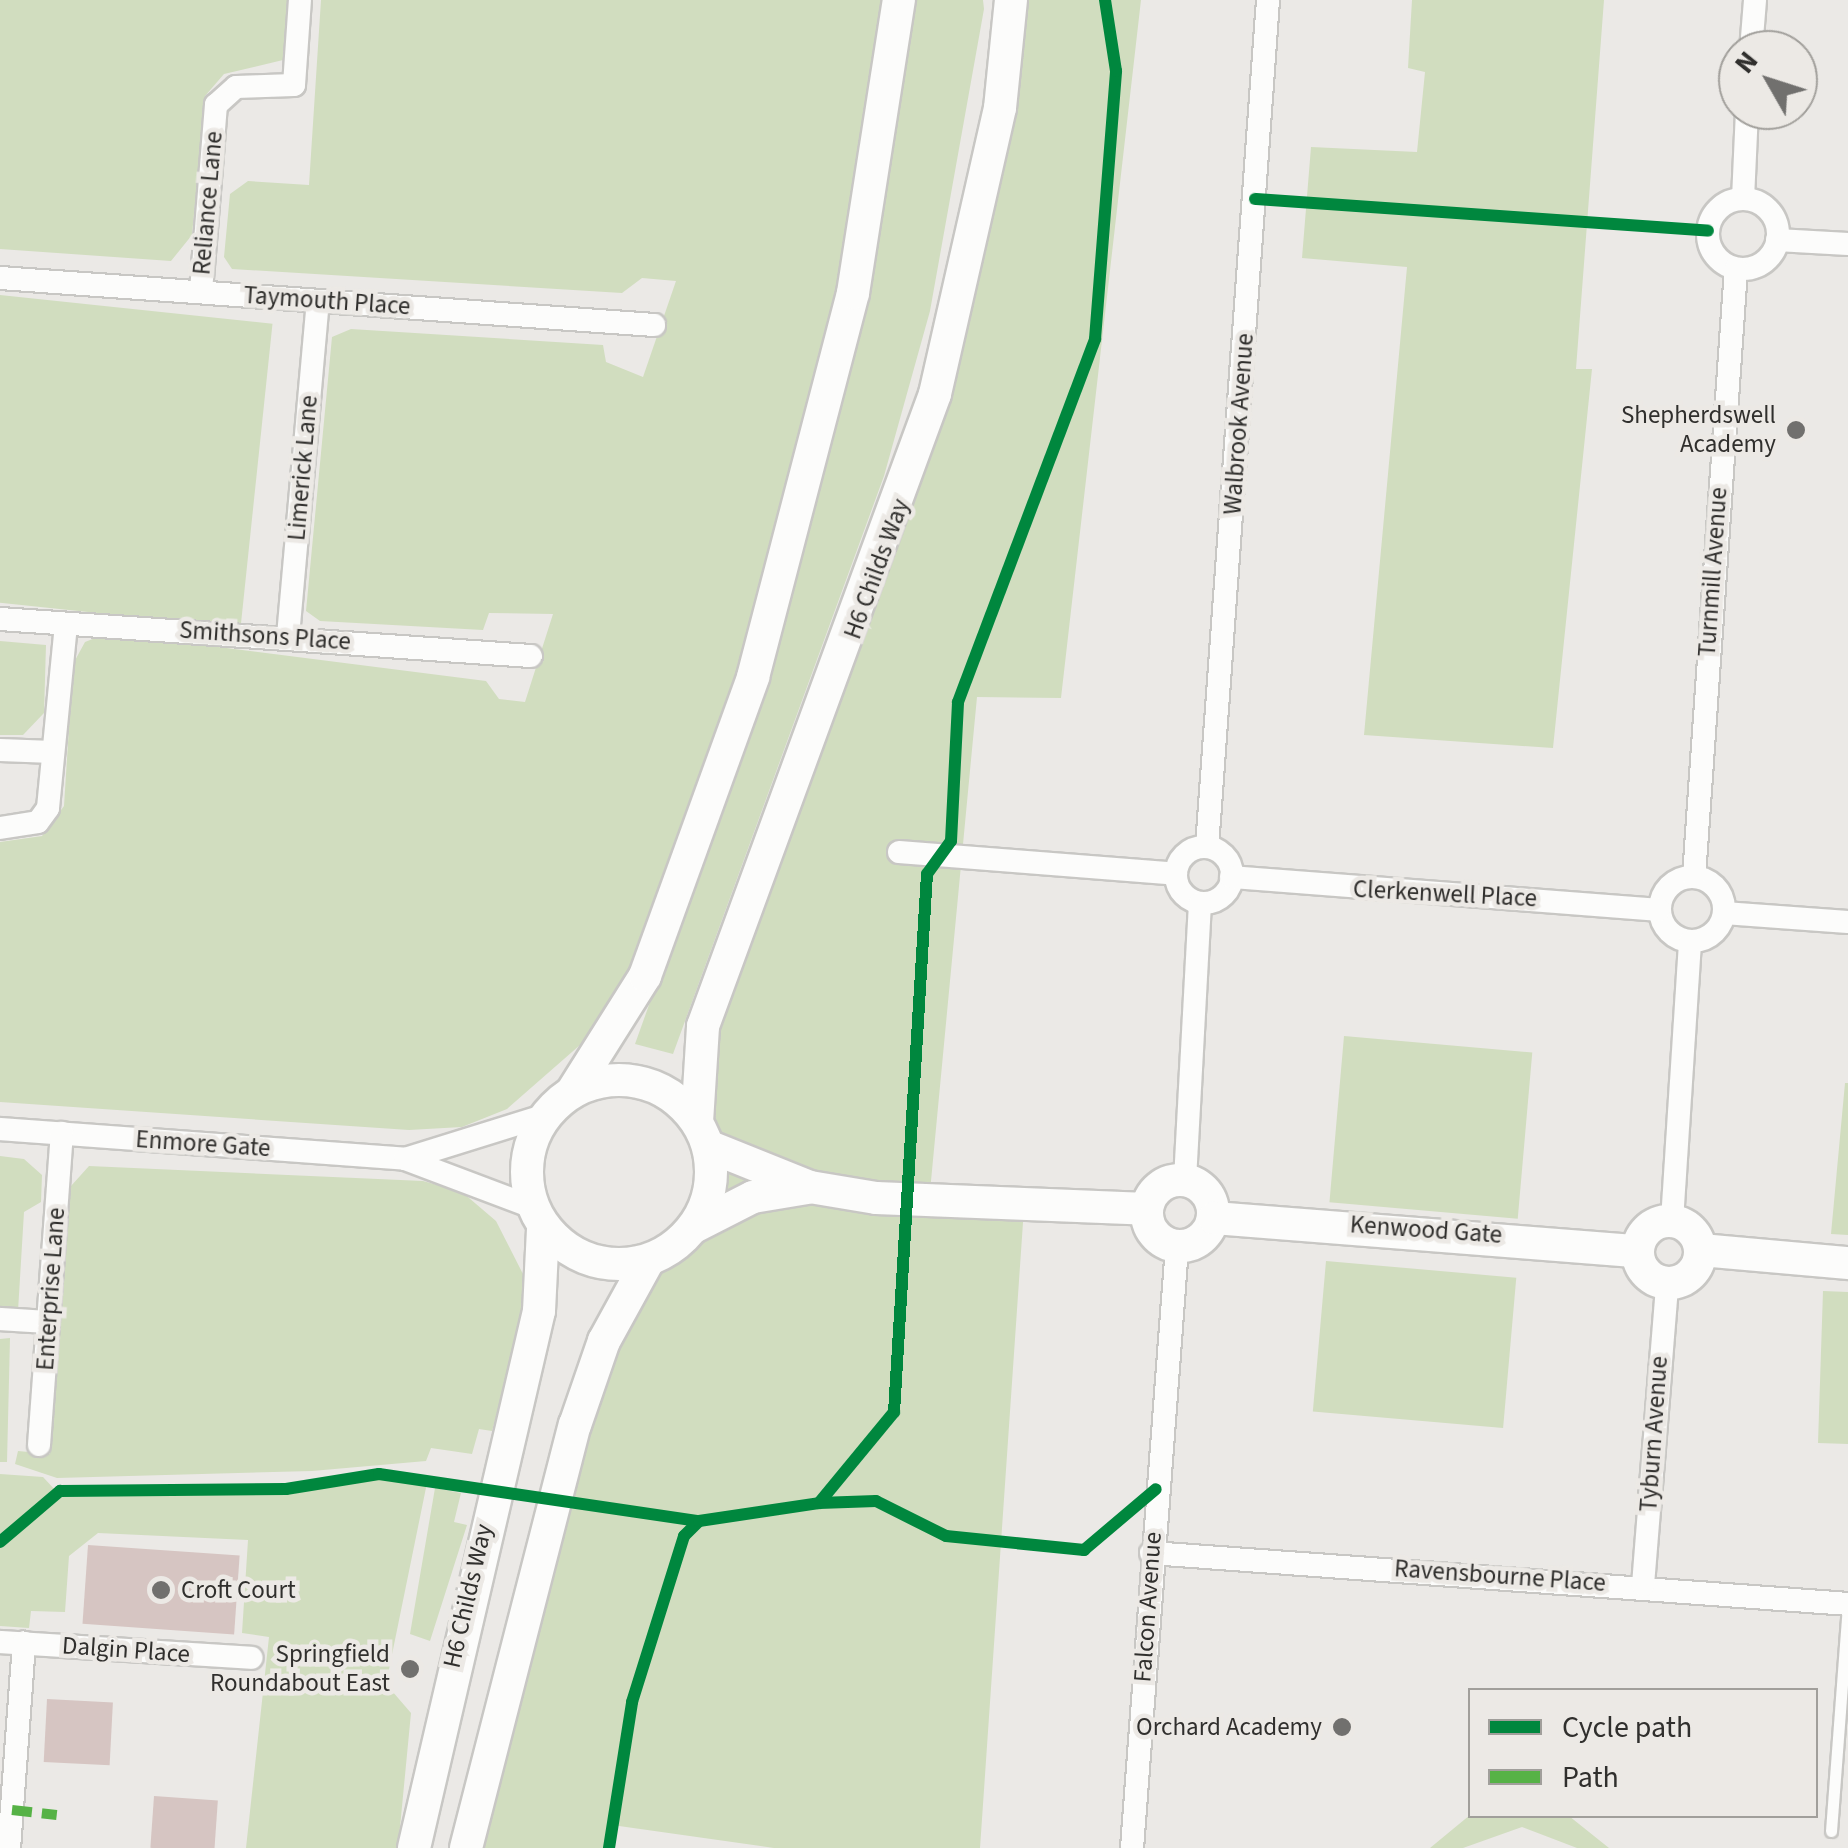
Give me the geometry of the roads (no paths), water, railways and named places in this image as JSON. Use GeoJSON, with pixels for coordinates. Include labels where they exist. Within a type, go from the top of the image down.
{"type":"FeatureCollection","features":[{"type":"Feature","properties":{"kind":"street","name":"Reliance Lane"},"geometry":{"type":"LineString","coordinates":[[201,291],[216,105],[236,87],[294,85],[300,0]]}},
{"type":"Feature","properties":{"kind":"street"},"geometry":{"type":"LineString","coordinates":[[648,1261],[590,1261],[538,1217],[525,1175],[546,1115],[572,1092],[646,976],[753,677],[852,293],[899,0]]}},
{"type":"Feature","properties":{"kind":"street","name":"H6 Childs Way"},"geometry":{"type":"LineString","coordinates":[[702,1134],[704,1026],[935,394],[1000,108],[1011,0]]}},
{"type":"Feature","properties":{"kind":"street","name":"Walbrook Avenue"},"geometry":{"type":"LineString","coordinates":[[1207,847],[1268,0]]}},
{"type":"Feature","properties":{"kind":"street"},"geometry":{"type":"LineString","coordinates":[[1753,30],[1755,0]]}},
{"type":"Feature","properties":{"kind":"street"},"geometry":{"type":"LineString","coordinates":[[1742,199],[1746,130]]}},
{"type":"Feature","properties":{"kind":"street"},"geometry":{"type":"LineString","coordinates":[[1742,199],[1765,207],[1777,240],[1767,259],[1736,268],[1712,251],[1708,231],[1715,212],[1742,199]]}},
{"type":"Feature","properties":{"kind":"street"},"geometry":{"type":"LineString","coordinates":[[1777,240],[1848,244]]}},
{"type":"Feature","properties":{"kind":"street","name":"Turnmill Avenue"},"geometry":{"type":"LineString","coordinates":[[1694,876],[1736,268]]}},
{"type":"Feature","properties":{"kind":"street","name":"Taymouth Place"},"geometry":{"type":"LineString","coordinates":[[0,278],[654,325]]}},
{"type":"Feature","properties":{"kind":"street","name":"Limerick Lane"},"geometry":{"type":"LineString","coordinates":[[288,636],[318,300]]}},
{"type":"Feature","properties":{"kind":"street","name":"Smithsons Place"},"geometry":{"type":"LineString","coordinates":[[0,618],[530,656]]}},
{"type":"Feature","properties":{"kind":"street"},"geometry":{"type":"LineString","coordinates":[[0,828],[38,822],[48,808],[66,624]]}},
{"type":"Feature","properties":{"kind":"street"},"geometry":{"type":"LineString","coordinates":[[0,750],[53,752]]}},
{"type":"Feature","properties":{"kind":"street"},"geometry":{"type":"LineString","coordinates":[[1207,847],[1232,877],[1218,900],[1200,903],[1182,893],[1176,874],[1190,851],[1207,847]]}},
{"type":"Feature","properties":{"kind":"street"},"geometry":{"type":"LineString","coordinates":[[899,852],[1176,874]]}},
{"type":"Feature","properties":{"kind":"street"},"geometry":{"type":"LineString","coordinates":[[1694,876],[1720,893],[1724,914],[1712,935],[1690,942],[1671,935],[1659,910],[1666,889],[1694,876]]}},
{"type":"Feature","properties":{"kind":"street","name":"Clerkenwell Place"},"geometry":{"type":"LineString","coordinates":[[1232,877],[1659,910]]}},
{"type":"Feature","properties":{"kind":"street"},"geometry":{"type":"LineString","coordinates":[[1184,1180],[1200,903]]}},
{"type":"Feature","properties":{"kind":"street"},"geometry":{"type":"LineString","coordinates":[[1724,914],[1848,922]]}},
{"type":"Feature","properties":{"kind":"street"},"geometry":{"type":"LineString","coordinates":[[1672,1220],[1690,942]]}},
{"type":"Feature","properties":{"kind":"street"},"geometry":{"type":"LineString","coordinates":[[572,1092],[640,1083],[702,1134],[810,1187]]}},
{"type":"Feature","properties":{"kind":"street","name":"Enmore Gate"},"geometry":{"type":"LineString","coordinates":[[405,1159],[546,1115]]}},
{"type":"Feature","properties":{"kind":"street","name":"Enmore Gate"},"geometry":{"type":"LineString","coordinates":[[0,1129],[405,1159],[538,1217]]}},
{"type":"Feature","properties":{"kind":"street","name":"Enterprise Lane"},"geometry":{"type":"LineString","coordinates":[[39,1445],[62,1134]]}},
{"type":"Feature","properties":{"kind":"street"},"geometry":{"type":"LineString","coordinates":[[694,1227],[707,1200],[702,1134]]}},
{"type":"Feature","properties":{"kind":"street"},"geometry":{"type":"LineString","coordinates":[[1184,1180],[1210,1198],[1214,1218],[1197,1243],[1177,1247],[1151,1230],[1147,1209],[1156,1190],[1184,1180]]}},
{"type":"Feature","properties":{"kind":"street"},"geometry":{"type":"LineString","coordinates":[[466,1848],[541,1542],[568,1452],[604,1341],[648,1261],[694,1227],[753,1197],[810,1187],[931,1204],[1147,1209]]}},
{"type":"Feature","properties":{"kind":"street","name":"H6 Childs Way"},"geometry":{"type":"LineString","coordinates":[[414,1848],[483,1526],[539,1311],[538,1217]]}},
{"type":"Feature","properties":{"kind":"street","name":"Kenwood Gate"},"geometry":{"type":"LineString","coordinates":[[1214,1218],[1638,1251]]}},
{"type":"Feature","properties":{"kind":"street"},"geometry":{"type":"LineString","coordinates":[[1672,1220],[1695,1234],[1701,1250],[1695,1270],[1667,1284],[1649,1277],[1638,1251],[1648,1228],[1672,1220]]}},
{"type":"Feature","properties":{"kind":"street","name":"Falcon Avenue"},"geometry":{"type":"LineString","coordinates":[[1132,1848],[1151,1552],[1177,1247]]}},
{"type":"Feature","properties":{"kind":"street"},"geometry":{"type":"LineString","coordinates":[[1701,1250],[1848,1263]]}},
{"type":"Feature","properties":{"kind":"street","name":"Tyburn Avenue"},"geometry":{"type":"LineString","coordinates":[[1643,1584],[1667,1284]]}},
{"type":"Feature","properties":{"kind":"street"},"geometry":{"type":"LineString","coordinates":[[0,1319],[48,1322]]}},
{"type":"Feature","properties":{"kind":"street","name":"Ravensbourne Place"},"geometry":{"type":"LineString","coordinates":[[1151,1552],[1643,1584],[1848,1604]]}},
{"type":"Feature","properties":{"kind":"street"},"geometry":{"type":"LineString","coordinates":[[9,1848],[12,1642]]}},
{"type":"Feature","properties":{"kind":"street","name":"Dalgin Place"},"geometry":{"type":"LineString","coordinates":[[12,1642],[251,1658]]}},
{"type":"Feature","properties":{"kind":"lane"},"geometry":{"type":"LineString","coordinates":[[1831,1831],[1848,1604]]}},
{"type":"Feature","properties":{"kind":"place","name":"Shepherdswell Academy"},"geometry":{"type":"Point","coordinates":[1796,430]}},
{"type":"Feature","properties":{"kind":"place","name":"Croft Court"},"geometry":{"type":"Point","coordinates":[161,1590]}},
{"type":"Feature","properties":{"kind":"place","name":"Springfield Roundabout East"},"geometry":{"type":"Point","coordinates":[410,1669]}},
{"type":"Feature","properties":{"kind":"place","name":"Orchard Academy"},"geometry":{"type":"Point","coordinates":[1342,1727]}}]}
